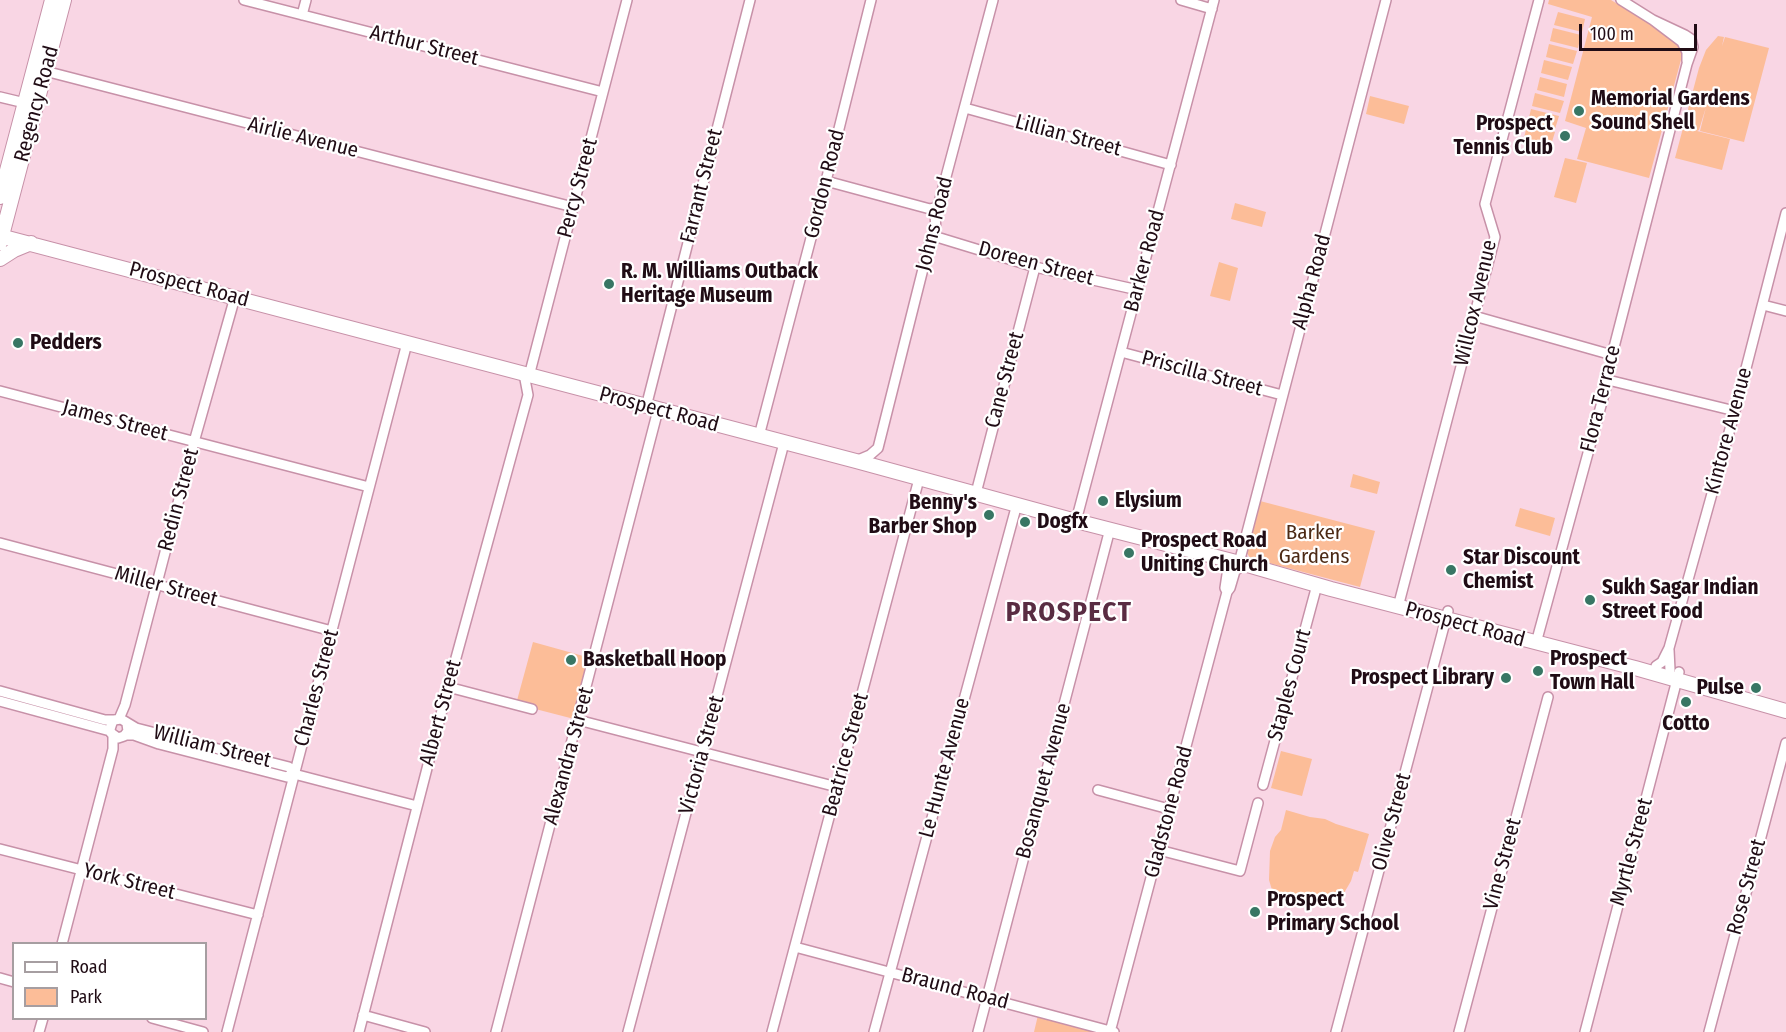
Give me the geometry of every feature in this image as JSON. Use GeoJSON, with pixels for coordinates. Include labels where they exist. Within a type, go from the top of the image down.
{"type":"FeatureCollection","features":[{"type":"Feature","properties":{"kind":"main road","name":"Regency Road"},"geometry":{"type":"LineString","coordinates":[[5,200],[39,70],[52,0]]}},
{"type":"Feature","properties":{"kind":"main road","name":"Regency Road"},"geometry":{"type":"LineString","coordinates":[[1,238],[5,200],[25,103],[64,0]]}},
{"type":"Feature","properties":{"kind":"main road"},"geometry":{"type":"LineString","coordinates":[[0,259],[31,243],[15,226],[5,200]]}},
{"type":"Feature","properties":{"kind":"main road","name":"Prospect Road"},"geometry":{"type":"LineString","coordinates":[[1,238],[31,243],[1317,585],[1349,588],[1447,616],[1786,701]]}},
{"type":"Feature","properties":{"kind":"main road","name":"Prospect Road"},"geometry":{"type":"LineString","coordinates":[[1537,639],[1670,672],[1786,711]]}},
{"type":"Feature","properties":{"kind":"street","name":"Arthur Street"},"geometry":{"type":"LineString","coordinates":[[244,0],[603,92]]}},
{"type":"Feature","properties":{"kind":"street"},"geometry":{"type":"LineString","coordinates":[[302,15],[306,0]]}},
{"type":"Feature","properties":{"kind":"street","name":"Percy Street"},"geometry":{"type":"LineString","coordinates":[[531,376],[627,0]]}},
{"type":"Feature","properties":{"kind":"street","name":"Farrant Street"},"geometry":{"type":"LineString","coordinates":[[652,408],[750,0]]}},
{"type":"Feature","properties":{"kind":"street","name":"Gordon Road"},"geometry":{"type":"LineString","coordinates":[[759,436],[826,181],[870,0]]}},
{"type":"Feature","properties":{"kind":"street"},"geometry":{"type":"LineString","coordinates":[[1181,0],[1213,4]]}},
{"type":"Feature","properties":{"kind":"street","name":"Alpha Road"},"geometry":{"type":"LineString","coordinates":[[1236,563],[1386,0]]}},
{"type":"Feature","properties":{"kind":"street","name":"Willcox Avenue"},"geometry":{"type":"LineString","coordinates":[[1400,603],[1495,237],[1485,204],[1539,0]]}},
{"type":"Feature","properties":{"kind":"street","name":"Flora Terrace"},"geometry":{"type":"LineString","coordinates":[[1537,639],[1608,380],[1612,355],[1687,64],[1687,52],[1682,42],[1621,0]]}},
{"type":"Feature","properties":{"kind":"street","name":"Johns Road"},"geometry":{"type":"LineString","coordinates":[[878,448],[929,245],[936,238],[935,208],[939,203],[965,108],[989,1]]}},
{"type":"Feature","properties":{"kind":"street","name":"Barker Road"},"geometry":{"type":"LineString","coordinates":[[1076,521],[1213,4]]}},
{"type":"Feature","properties":{"kind":"street","name":"Airlie Avenue"},"geometry":{"type":"LineString","coordinates":[[39,70],[573,207]]}},
{"type":"Feature","properties":{"kind":"street"},"geometry":{"type":"LineString","coordinates":[[0,97],[25,103]]}},
{"type":"Feature","properties":{"kind":"street","name":"Lillian Street"},"geometry":{"type":"LineString","coordinates":[[965,108],[1171,165]]}},
{"type":"Feature","properties":{"kind":"street"},"geometry":{"type":"LineString","coordinates":[[826,181],[930,209],[935,208]]}},
{"type":"Feature","properties":{"kind":"street","name":"Kintore Avenue"},"geometry":{"type":"LineString","coordinates":[[1670,672],[1662,662],[1669,648],[1735,411],[1786,213]]}},
{"type":"Feature","properties":{"kind":"street","name":"Doreen Street"},"geometry":{"type":"LineString","coordinates":[[936,238],[1035,267],[1138,290]]}},
{"type":"Feature","properties":{"kind":"street","name":"Cane Street"},"geometry":{"type":"LineString","coordinates":[[976,493],[1035,267]]}},
{"type":"Feature","properties":{"kind":"street","name":"Redin Street"},"geometry":{"type":"LineString","coordinates":[[122,721],[156,584],[235,297]]}},
{"type":"Feature","properties":{"kind":"street"},"geometry":{"type":"LineString","coordinates":[[1763,305],[1786,311]]}},
{"type":"Feature","properties":{"kind":"street"},"geometry":{"type":"LineString","coordinates":[[1474,316],[1612,355]]}},
{"type":"Feature","properties":{"kind":"street","name":"Charles Street"},"geometry":{"type":"LineString","coordinates":[[227,1032],[407,343]]}},
{"type":"Feature","properties":{"kind":"street","name":"Priscilla Street"},"geometry":{"type":"LineString","coordinates":[[1121,352],[1282,395]]}},
{"type":"Feature","properties":{"kind":"street","name":"Albert Street"},"geometry":{"type":"LineString","coordinates":[[359,1032],[448,687],[528,395],[531,376]]}},
{"type":"Feature","properties":{"kind":"street","name":"Albert Street"},"geometry":{"type":"LineString","coordinates":[[528,395],[531,376]]}},
{"type":"Feature","properties":{"kind":"street"},"geometry":{"type":"LineString","coordinates":[[1608,380],[1735,411]]}},
{"type":"Feature","properties":{"kind":"street","name":"James Street"},"geometry":{"type":"LineString","coordinates":[[0,391],[369,487]]}},
{"type":"Feature","properties":{"kind":"street","name":"Alexandra Street"},"geometry":{"type":"LineString","coordinates":[[496,1032],[578,720],[652,408]]}},
{"type":"Feature","properties":{"kind":"street","name":"Victoria Street"},"geometry":{"type":"LineString","coordinates":[[628,1032],[784,443]]}},
{"type":"Feature","properties":{"kind":"street"},"geometry":{"type":"LineString","coordinates":[[856,461],[870,455],[878,448],[888,470]]}},
{"type":"Feature","properties":{"kind":"street","name":"Beatrice Street"},"geometry":{"type":"LineString","coordinates":[[772,1032],[920,479]]}},
{"type":"Feature","properties":{"kind":"street","name":"Le Hunte Avenue"},"geometry":{"type":"LineString","coordinates":[[874,1032],[1017,504]]}},
{"type":"Feature","properties":{"kind":"street","name":"Bosanquet Avenue"},"geometry":{"type":"LineString","coordinates":[[978,1032],[1110,530]]}},
{"type":"Feature","properties":{"kind":"street","name":"Miller Street"},"geometry":{"type":"LineString","coordinates":[[0,543],[332,631]]}},
{"type":"Feature","properties":{"kind":"street","name":"Gladstone Road"},"geometry":{"type":"LineString","coordinates":[[1112,1032],[1169,809],[1236,563]]}},
{"type":"Feature","properties":{"kind":"street","name":"Gladstone Road"},"geometry":{"type":"LineString","coordinates":[[1227,592],[1225,588],[1228,568],[1236,563]]}},
{"type":"Feature","properties":{"kind":"street","name":"Staples Court"},"geometry":{"type":"LineString","coordinates":[[1263,785],[1317,585]]}},
{"type":"Feature","properties":{"kind":"street","name":"Olive Street"},"geometry":{"type":"LineString","coordinates":[[1336,1032],[1447,616]]}},
{"type":"Feature","properties":{"kind":"street","name":"Myrtle Street"},"geometry":{"type":"LineString","coordinates":[[1585,1032],[1670,672]]}},
{"type":"Feature","properties":{"kind":"street"},"geometry":{"type":"LineString","coordinates":[[448,687],[532,709]]}},
{"type":"Feature","properties":{"kind":"street","name":"William Street"},"geometry":{"type":"LineString","coordinates":[[0,692],[105,720],[122,721],[136,728],[289,767],[294,774]]}},
{"type":"Feature","properties":{"kind":"street","name":"Vine Street"},"geometry":{"type":"LineString","coordinates":[[1459,1032],[1548,697]]}},
{"type":"Feature","properties":{"kind":"street","name":"William Street"},"geometry":{"type":"LineString","coordinates":[[0,701],[287,777],[294,774],[417,806]]}},
{"type":"Feature","properties":{"kind":"street"},"geometry":{"type":"LineString","coordinates":[[578,720],[837,787]]}},
{"type":"Feature","properties":{"kind":"street"},"geometry":{"type":"LineString","coordinates":[[122,721],[128,731],[118,734],[111,725],[122,721]]}},
{"type":"Feature","properties":{"kind":"street"},"geometry":{"type":"LineString","coordinates":[[63,942],[118,734]]}},
{"type":"Feature","properties":{"kind":"street","name":"Rose Street"},"geometry":{"type":"LineString","coordinates":[[1709,1032],[1781,779],[1786,743]]}},
{"type":"Feature","properties":{"kind":"street"},"geometry":{"type":"LineString","coordinates":[[1098,790],[1169,809]]}},
{"type":"Feature","properties":{"kind":"street"},"geometry":{"type":"LineString","coordinates":[[1159,850],[1240,871],[1258,802]]}},
{"type":"Feature","properties":{"kind":"street","name":"York Street"},"geometry":{"type":"LineString","coordinates":[[0,849],[258,915]]}},
{"type":"Feature","properties":{"kind":"street","name":"Braund Road"},"geometry":{"type":"LineString","coordinates":[[795,947],[1112,1032]]}},
{"type":"Feature","properties":{"kind":"street"},"geometry":{"type":"LineString","coordinates":[[363,1015],[425,1032]]}},
{"type":"Feature","properties":{"kind":"street"},"geometry":{"type":"LineString","coordinates":[[159,1020],[203,1032]]}},
{"type":"Feature","properties":{"kind":"green space"},"geometry":{"type":"Polygon","coordinates":[[[1549,0],[1611,0],[1676,40],[1681,47],[1682,56],[1649,178],[1577,159],[1586,128],[1565,121],[1592,17],[1548,4],[1549,0]]]}},
{"type":"Feature","properties":{"kind":"green space"},"geometry":{"type":"Polygon","coordinates":[[[1558,12],[1585,19],[1582,32],[1554,25],[1558,12]]]}},
{"type":"Feature","properties":{"kind":"green space"},"geometry":{"type":"Polygon","coordinates":[[[1553,28],[1581,35],[1578,48],[1550,41],[1553,28]]]}},
{"type":"Feature","properties":{"kind":"green space"},"geometry":{"type":"Polygon","coordinates":[[[1718,36],[1724,37],[1722,46],[1725,37],[1769,48],[1744,142],[1700,131],[1706,107],[1697,131],[1730,139],[1722,170],[1675,158],[1699,68],[1706,50],[1718,36]]]}},
{"type":"Feature","properties":{"kind":"green space"},"geometry":{"type":"Polygon","coordinates":[[[1549,44],[1577,51],[1573,64],[1546,57],[1549,44]]]}},
{"type":"Feature","properties":{"kind":"green space"},"geometry":{"type":"Polygon","coordinates":[[[1544,60],[1572,67],[1568,80],[1541,73],[1544,60]]]}},
{"type":"Feature","properties":{"kind":"green space"},"geometry":{"type":"Polygon","coordinates":[[[1540,77],[1567,84],[1564,97],[1537,90],[1540,77]]]}},
{"type":"Feature","properties":{"kind":"green space"},"geometry":{"type":"Polygon","coordinates":[[[1535,93],[1564,101],[1560,113],[1532,106],[1535,93]]]}},
{"type":"Feature","properties":{"kind":"green space"},"geometry":{"type":"Polygon","coordinates":[[[1370,96],[1409,106],[1404,124],[1366,114],[1370,96]]]}},
{"type":"Feature","properties":{"kind":"green space"},"geometry":{"type":"Polygon","coordinates":[[[1531,109],[1559,116],[1555,129],[1528,122],[1531,109]]]}},
{"type":"Feature","properties":{"kind":"green space"},"geometry":{"type":"Polygon","coordinates":[[[1527,125],[1555,132],[1551,145],[1524,138],[1527,125]]]}},
{"type":"Feature","properties":{"kind":"green space"},"geometry":{"type":"Polygon","coordinates":[[[1565,158],[1587,163],[1576,203],[1554,197],[1565,158]]]}},
{"type":"Feature","properties":{"kind":"green space"},"geometry":{"type":"Polygon","coordinates":[[[1235,203],[1266,212],[1262,227],[1231,219],[1235,203]]]}},
{"type":"Feature","properties":{"kind":"green space"},"geometry":{"type":"Polygon","coordinates":[[[1219,262],[1238,268],[1230,301],[1210,296],[1219,262]]]}},
{"type":"Feature","properties":{"kind":"green space"},"geometry":{"type":"Polygon","coordinates":[[[1353,474],[1380,482],[1377,494],[1350,487],[1353,474]]]}},
{"type":"Feature","properties":{"kind":"green space","name":"Barker Gardens"},"geometry":{"type":"Polygon","coordinates":[[[1260,501],[1375,531],[1360,587],[1250,558],[1247,550],[1260,501]]]}},
{"type":"Feature","properties":{"kind":"green space"},"geometry":{"type":"Polygon","coordinates":[[[1520,508],[1555,518],[1550,536],[1515,526],[1520,508]]]}},
{"type":"Feature","properties":{"kind":"green space"},"geometry":{"type":"Polygon","coordinates":[[[533,642],[594,659],[578,720],[516,704],[533,642]]]}},
{"type":"Feature","properties":{"kind":"green space"},"geometry":{"type":"Polygon","coordinates":[[[1281,751],[1312,759],[1302,796],[1271,788],[1281,751]]]}},
{"type":"Feature","properties":{"kind":"green space"},"geometry":{"type":"Polygon","coordinates":[[[1286,810],[1325,819],[1369,834],[1358,872],[1354,871],[1344,893],[1331,901],[1313,906],[1302,905],[1282,898],[1272,890],[1269,880],[1270,851],[1275,837],[1281,830],[1286,810]]]}},
{"type":"Feature","properties":{"kind":"green space"},"geometry":{"type":"Polygon","coordinates":[[[1039,1011],[1110,1032],[1034,1032],[1039,1011]]]}},
{"type":"Feature","properties":{"kind":"place","name":"Memorial Gardens Sound Shell"},"geometry":{"type":"Point","coordinates":[1579,111]}},
{"type":"Feature","properties":{"kind":"place","name":"Prospect Tennis Club"},"geometry":{"type":"Point","coordinates":[1565,136]}},
{"type":"Feature","properties":{"kind":"place","name":"R. M. Williams Outback Heritage Museum"},"geometry":{"type":"Point","coordinates":[609,284]}},
{"type":"Feature","properties":{"kind":"place","name":"Pedders"},"geometry":{"type":"Point","coordinates":[18,343]}},
{"type":"Feature","properties":{"kind":"place","name":"Elysium"},"geometry":{"type":"Point","coordinates":[1103,501]}},
{"type":"Feature","properties":{"kind":"place","name":"Benny's Barber Shop"},"geometry":{"type":"Point","coordinates":[989,515]}},
{"type":"Feature","properties":{"kind":"place","name":"Dogfx"},"geometry":{"type":"Point","coordinates":[1025,522]}},
{"type":"Feature","properties":{"kind":"place","name":"Prospect Road Uniting Church"},"geometry":{"type":"Point","coordinates":[1129,553]}},
{"type":"Feature","properties":{"kind":"place","name":"Star Discount Chemist"},"geometry":{"type":"Point","coordinates":[1451,570]}},
{"type":"Feature","properties":{"kind":"place","name":"Sukh Sagar Indian Street Food"},"geometry":{"type":"Point","coordinates":[1590,600]}},
{"type":"Feature","properties":{"kind":"place","name":"Basketball Hoop"},"geometry":{"type":"Point","coordinates":[571,660]}},
{"type":"Feature","properties":{"kind":"place","name":"Prospect Town Hall"},"geometry":{"type":"Point","coordinates":[1538,671]}},
{"type":"Feature","properties":{"kind":"place","name":"Prospect Library"},"geometry":{"type":"Point","coordinates":[1506,678]}},
{"type":"Feature","properties":{"kind":"place","name":"Pulse"},"geometry":{"type":"Point","coordinates":[1756,688]}},
{"type":"Feature","properties":{"kind":"place","name":"Cotto"},"geometry":{"type":"Point","coordinates":[1686,702]}},
{"type":"Feature","properties":{"kind":"place","name":"Prospect Primary School"},"geometry":{"type":"Point","coordinates":[1255,912]}},
{"type":"Feature","properties":{"kind":"district","name":"PROSPECT"},"geometry":{"type":"Point","coordinates":[1069,613]}}]}
